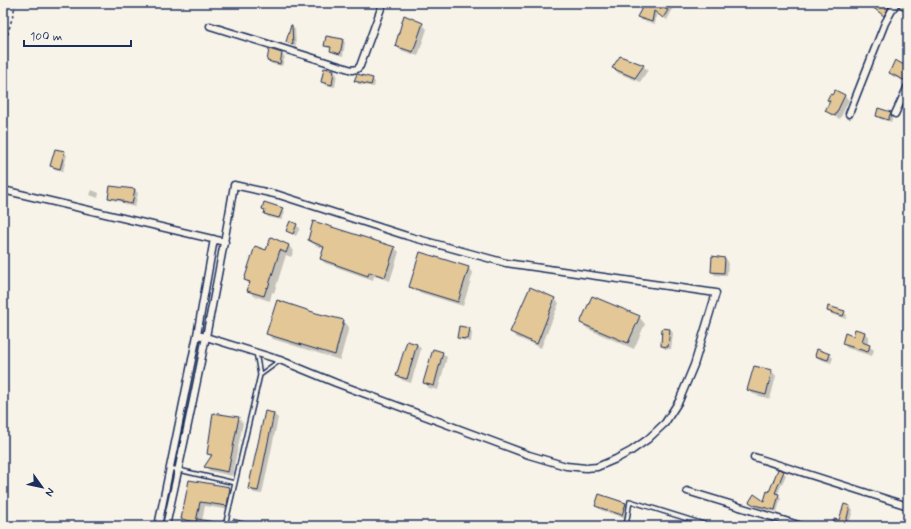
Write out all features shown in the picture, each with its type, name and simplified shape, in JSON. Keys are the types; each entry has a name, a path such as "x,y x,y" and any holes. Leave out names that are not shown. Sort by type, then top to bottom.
{"street":[{"path":"210,26 352,70 357,69 360,66 383,3"},
{"path":"849,114 885,23 896,3"},
{"path":"895,114 908,86"},
{"path":"166,526 206,337 234,185 279,195 407,236 506,263 716,293 694,365 679,401 665,423 648,439 631,451 597,467 586,468 566,466 529,455 336,383 280,360 256,352 206,337 197,335"},
{"path":"3,190 224,242"},
{"path":"158,526 197,335 214,239"},
{"path":"754,457 908,506"},
{"path":"687,490 802,526"}],"lane":[{"path":"226,526 260,376 256,352"},
{"path":"260,376 280,360"},
{"path":"170,468 235,483"},
{"path":"626,526 630,501 710,526"}],"path":[{"path":"3,52 16,3"}],"building":[{"path":"643,3 656,3 655,5 668,10 663,18 654,11 652,22 637,17 644,4"},
{"path":"867,3 891,3 884,16"},
{"path":"900,3 908,4 908,13 899,7"},
{"path":"404,15 423,23 413,52 395,46"},
{"path":"292,25 293,45 286,42"},
{"path":"326,36 343,39 340,54 330,51 331,47 324,46"},
{"path":"269,49 282,53 280,64 267,61"},
{"path":"620,56 644,65 635,78 612,68"},
{"path":"895,60 908,67 908,76 906,81 889,73"},
{"path":"324,68 334,70 332,85 321,82"},
{"path":"357,74 373,78 371,85 354,81"},
{"path":"835,90 845,95 835,116 825,111 830,101 827,100 830,94 832,95"},
{"path":"878,108 891,112 888,120 876,116"},
{"path":"55,149 65,151 60,169 50,166"},
{"path":"110,186 135,189 132,204 122,202 122,200 108,198"},
{"path":"264,202 283,208 279,218 264,214 265,210 262,209"},
{"path":"290,221 297,224 293,234 286,231"},
{"path":"313,221 395,247 385,277 369,272 368,276 320,259 324,247 308,240"},
{"path":"271,237 289,245 286,253 280,250 264,296 247,291 250,282 244,280 255,246 266,250"},
{"path":"420,252 469,267 458,302 409,287"},
{"path":"712,256 725,258 724,273 711,272"},
{"path":"530,287 555,298 537,344 510,332"},
{"path":"592,296 640,316 628,343 580,323"},
{"path":"277,300 316,313 344,320 335,355 266,334"},
{"path":"828,306 845,311 843,316 827,311"},
{"path":"459,326 470,328 468,339 457,338"},
{"path":"662,328 670,329 668,347 661,346"},
{"path":"855,329 865,332 862,342 870,345 868,352 842,344 845,333 853,336"},
{"path":"407,341 417,344 407,379 396,376"},
{"path":"433,349 443,352 434,386 423,383"},
{"path":"817,349 830,354 828,360 815,356"},
{"path":"754,366 772,370 766,395 747,390"},
{"path":"265,411 274,413 258,491 248,489"},
{"path":"213,413 239,417 228,472 204,467 212,455 207,454"},
{"path":"778,469 784,471 775,493 779,494 775,510 754,505 749,502 754,494 764,501 767,491 769,492"},
{"path":"189,480 230,487 227,506 200,502 196,522 181,519"},
{"path":"599,494 626,503 622,515 595,506"},
{"path":"844,504 850,506 845,526 833,526 834,519 839,520"},
{"path":"197,519 220,523 220,526 196,526"},
{"path":"233,519 253,524 253,526 231,526"}]}
